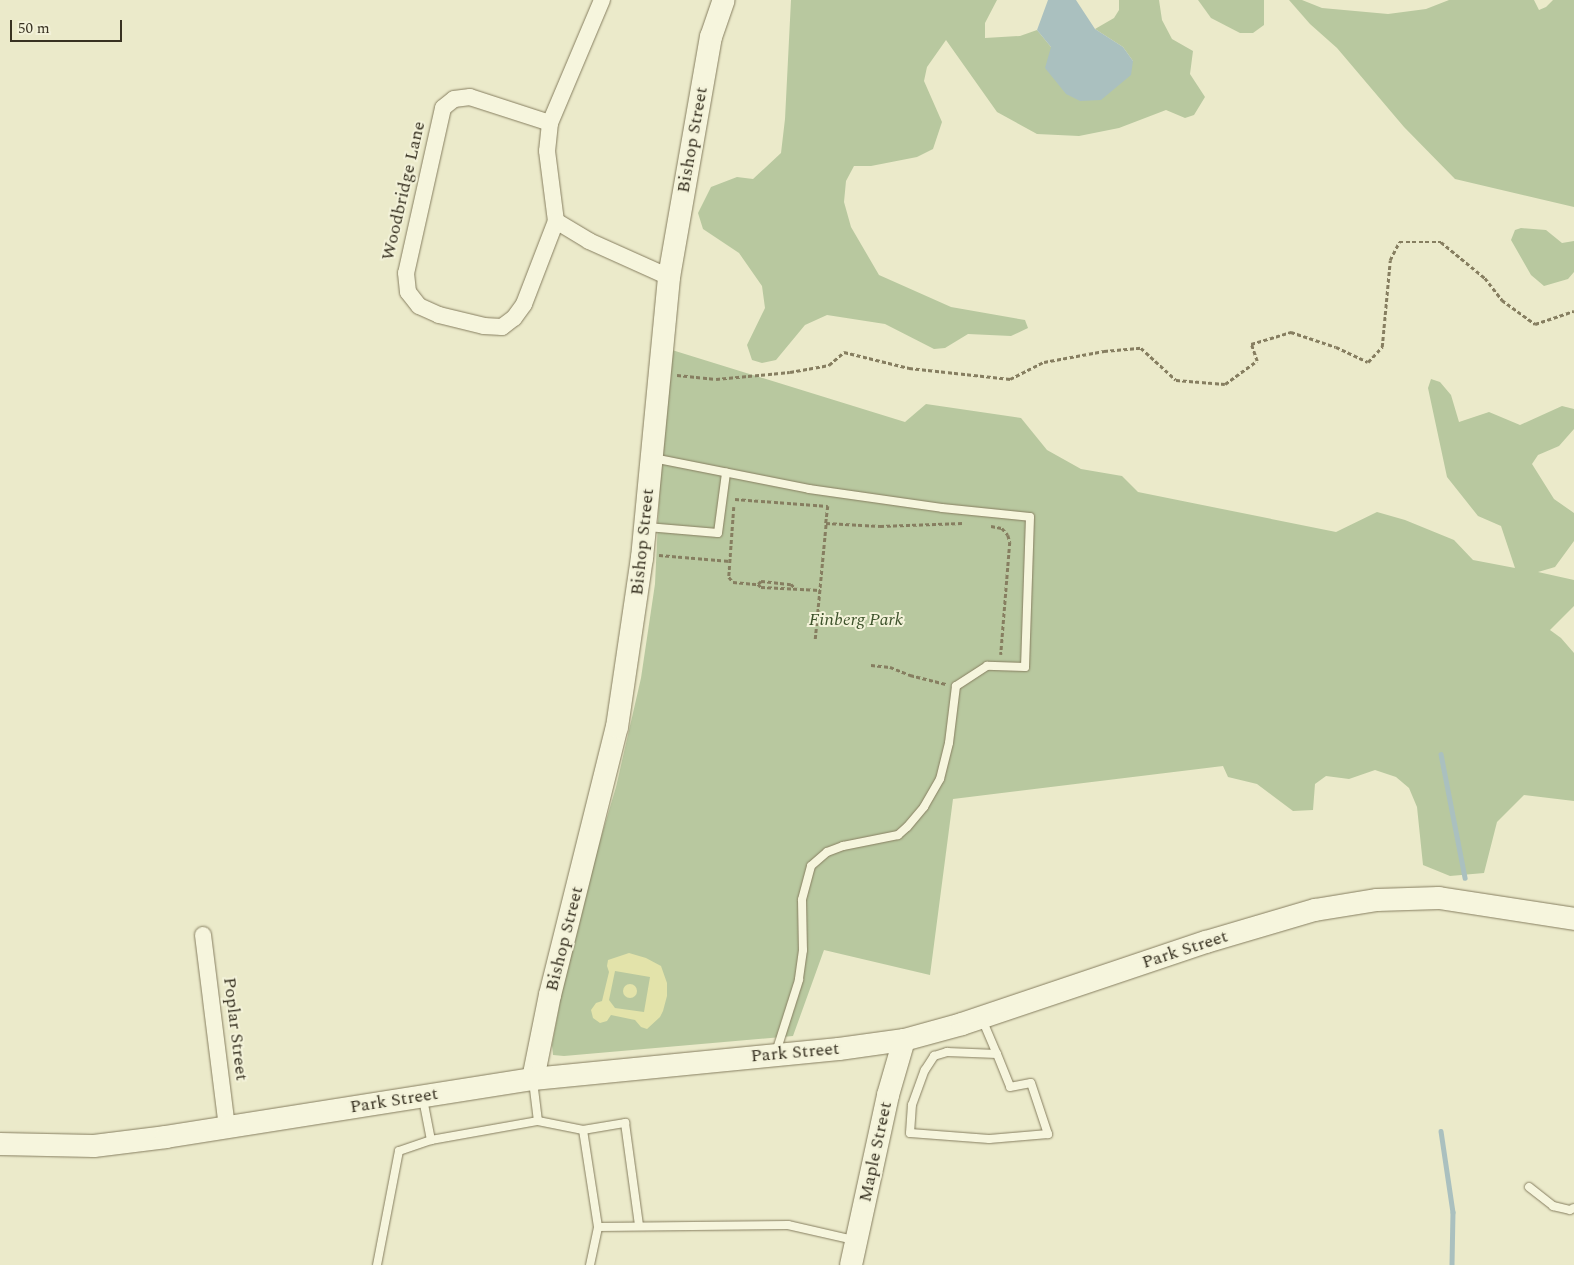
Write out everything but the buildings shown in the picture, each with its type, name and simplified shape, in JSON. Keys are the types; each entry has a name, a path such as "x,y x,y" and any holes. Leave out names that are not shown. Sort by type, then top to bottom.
{"main road":[{"name":"Bishop Street","path":"533,1079 550,995 617,727 636,604 645,527 658,373 669,277 711,37 724,0"},
{"name":"Park Street","path":"0,1144 94,1146 227,1128 533,1079 904,1040 981,1018 1206,942 1315,910 1377,900 1439,898 1574,919"},
{"name":"Maple Street","path":"851,1265 888,1095 904,1040"}],"street":[{"path":"602,0 550,123 547,151 556,221 589,241 669,277"},
{"name":"Woodbridge Lane","path":"550,123 470,97 454,98 443,108 406,273 408,292 419,306 439,314 484,326 502,327 514,318 524,304 556,221"},
{"name":"Poplar Street","path":"203,935 227,1128"}],"lane":[{"path":"651,458 809,489 882,500 1030,517 1026,667 987,666 956,686 945,763 932,795 916,818 898,834 843,846 827,852 811,866 802,900 803,950 799,980 779,1038 776,1054"},
{"path":"645,527 718,533 726,473"},
{"path":"981,1018 997,1054 1010,1086 1031,1083 1048,1134 989,1139 910,1133 912,1105 926,1070 934,1056 947,1052 997,1054"},
{"path":"533,1079 538,1121"},
{"path":"422,1097 431,1140"},
{"path":"377,1265 399,1152 431,1140 538,1121 582,1130 625,1123 639,1224"},
{"path":"582,1130 598,1227 590,1265"},
{"path":"1529,1187 1553,1206 1570,1210 1574,1208"},
{"path":"598,1227 639,1224 788,1225 856,1240"}],"path":[{"path":"658,373 716,379 790,372 829,365 844,352 909,368 1010,379 1044,362 1104,351 1141,348 1176,380 1225,384 1257,361 1251,344 1291,332 1336,347 1368,362 1382,347 1390,260 1399,242 1441,242 1485,278 1502,300 1534,324 1574,311"},
{"path":"794,587 790,590 761,587 758,584 733,582 729,577 735,497 828,506 815,639"},
{"path":"826,523 880,526 965,523"},
{"path":"984,524 1002,528 1008,535 1010,542 1000,667"},
{"path":"656,554 730,561"},
{"path":"758,584 761,581 791,584 794,587 820,590"},
{"path":"871,665 890,667 910,675 956,686"}],"green space":[{"path":"791,0 997,0 985,23 985,38 1020,36 1037,30 1051,47 1133,61 1123,47 1095,29 1114,18 1119,10 1119,0 1159,0 1162,20 1172,39 1193,51 1190,74 1205,97 1194,115 1185,118 1166,110 1119,128 1079,136 1037,134 997,112 946,40 927,67 924,81 942,122 933,149 917,157 871,166 854,166 846,181 844,202 851,227 879,275 951,307 1025,320 1028,328 1011,336 968,334 945,348 934,349 885,324 827,315 805,325 776,360 762,363 752,360 747,345 765,308 762,286 739,253 703,229 698,213 711,187 737,177 753,179 781,153 785,119"},
{"path":"1198,0 1264,0 1264,25 1253,33 1240,33 1211,18"},
{"path":"1289,0 1302,0 1322,8 1388,14 1426,9 1449,0 1534,0 1539,10 1546,7 1553,0 1574,0 1574,207 1455,179 1404,127 1337,48 1310,24"},
{"path":"1521,228 1546,230 1562,243 1574,241 1574,272 1568,279 1544,286 1531,275 1511,240 1515,230"},
{"name":"Finberg Park","path":"672,350 905,422 926,404 1021,418 1047,450 1081,469 1122,476 1138,492 1336,532 1377,512 1405,520 1454,540 1473,560 1515,568 1501,526 1478,516 1447,477 1428,388 1431,379 1440,382 1451,395 1459,422 1489,412 1520,425 1562,406 1574,409 1574,429 1559,446 1538,455 1532,464 1554,499 1574,513 1574,541 1555,567 1538,572 1574,580 1574,606 1550,630 1561,638 1574,653 1574,801 1524,795 1497,822 1484,873 1450,876 1423,865 1417,807 1409,788 1396,777 1375,770 1349,779 1326,776 1315,784 1313,810 1293,811 1257,784 1228,777 1223,766 953,799 930,975 824,950 793,1036 564,1056 553,1055 552,1045 561,996 586,888 616,787 641,678 655,584 661,459"}],"sand":[{"path":"629,953 646,958 661,966 667,983 667,996 660,1017 647,1029 641,1027 635,1020 611,1015 607,1021 600,1023 593,1018 591,1010 596,1003 602,1001 609,972 608,960","holes":["615,971 650,977 644,1012 615,1008 609,1000"]},
{"path":"627,984 633,984 637,991 633,998 627,998 623,994 623,988"}],"shaded area":[{"path":"1048,0 1076,0 1095,29 1123,47 1133,61 1131,75 1101,100 1080,101 1066,94 1045,68 1051,47 1037,30"}],"waterway":[{"path":"1441,754 1465,878"},
{"path":"1441,1131 1453,1212 1452,1265"}]}
